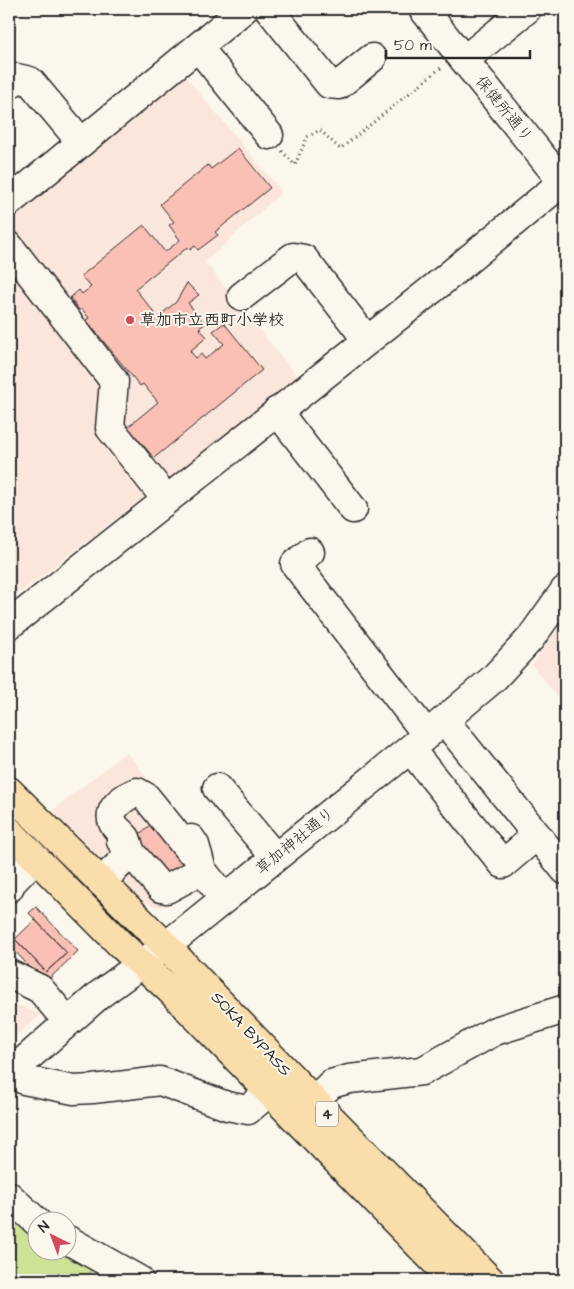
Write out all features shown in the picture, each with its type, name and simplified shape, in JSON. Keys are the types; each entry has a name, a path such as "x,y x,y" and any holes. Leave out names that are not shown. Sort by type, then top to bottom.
{"highway":[{"name":"SOKA BYPASS","path":"9,791 166,946 314,1101 490,1280"},
{"name":"SOKA BYPASS","path":"9,832 141,963 169,988 453,1280"}],"street":[{"path":"9,202 244,9"},
{"path":"269,9 329,84 339,85 372,58"},
{"name":"保健所通り","path":"423,9 564,183"},
{"path":"462,56 527,9"},
{"path":"198,47 269,135"},
{"path":"9,84 17,78 30,81 81,142"},
{"path":"9,625 564,183"},
{"path":"9,246 114,381 110,428 166,499"},
{"path":"242,296 294,257 304,259 368,340"},
{"path":"277,411 353,509"},
{"path":"310,552 295,564 427,735 503,864 537,835"},
{"name":"草加神社通り","path":"11,1072 99,995 166,946 427,735 493,679 530,639 549,631 565,590"},
{"path":"427,735 537,835 565,870"},
{"path":"138,783 150,789 177,822 195,845 200,862"},
{"path":"217,788 275,857"},
{"path":"101,882 126,847 127,839 112,822 112,813 118,803 126,796 137,792 146,797 200,862 224,898"},
{"path":"126,847 161,888 168,889 200,862"},
{"path":"9,888 12,882 35,858"},
{"path":"9,974 40,989 68,1022"},
{"path":"314,1101 331,1084 422,1071 495,1031 565,1009"},
{"path":"11,1072 24,1080 74,1090 109,1088 140,1082 160,1081 248,1110 269,1092"},
{"path":"9,1196 28,1214"},
{"path":"78,1246 139,1280"}],"path":[{"path":"269,135 295,165 307,137 320,130 340,149 462,56"}],"shaded area":[{"name":"草加市立西町小学校","path":"186,77 282,192 205,262 299,379 9,601 9,218"},
{"path":"565,619 565,706 532,665"},
{"path":"126,752 226,873 199,894 195,891 164,907 153,906 138,898 52,811"},
{"path":"14,1004 42,1014 9,1041 9,1014"}],"green space":[{"path":"9,1214 28,1227 28,1262 78,1262 78,1260 92,1269 86,1280 9,1280"}],"building":[{"path":"238,148 270,188 215,232 218,235 198,250 195,246 190,250 188,247 135,289 158,317 176,302 187,283 199,295 188,303 205,324 199,328 207,337 190,351 196,358 201,354 205,359 224,344 213,331 224,323 262,370 154,458 128,427 158,402 143,384 140,386 86,320 89,318 82,309 80,311 70,298 79,290 82,294 91,287 81,276 144,225 165,252 180,240 169,225 174,222 160,204 208,165 211,169"},
{"path":"157,819 189,859 166,877 135,838"},
{"path":"36,907 78,951 45,983 9,945 15,939 46,972 67,953 29,913"},
{"path":"35,920 67,953 46,972 15,939"}],"place":[{"name":"草加市立西町小学校","path":"130,320"}]}
